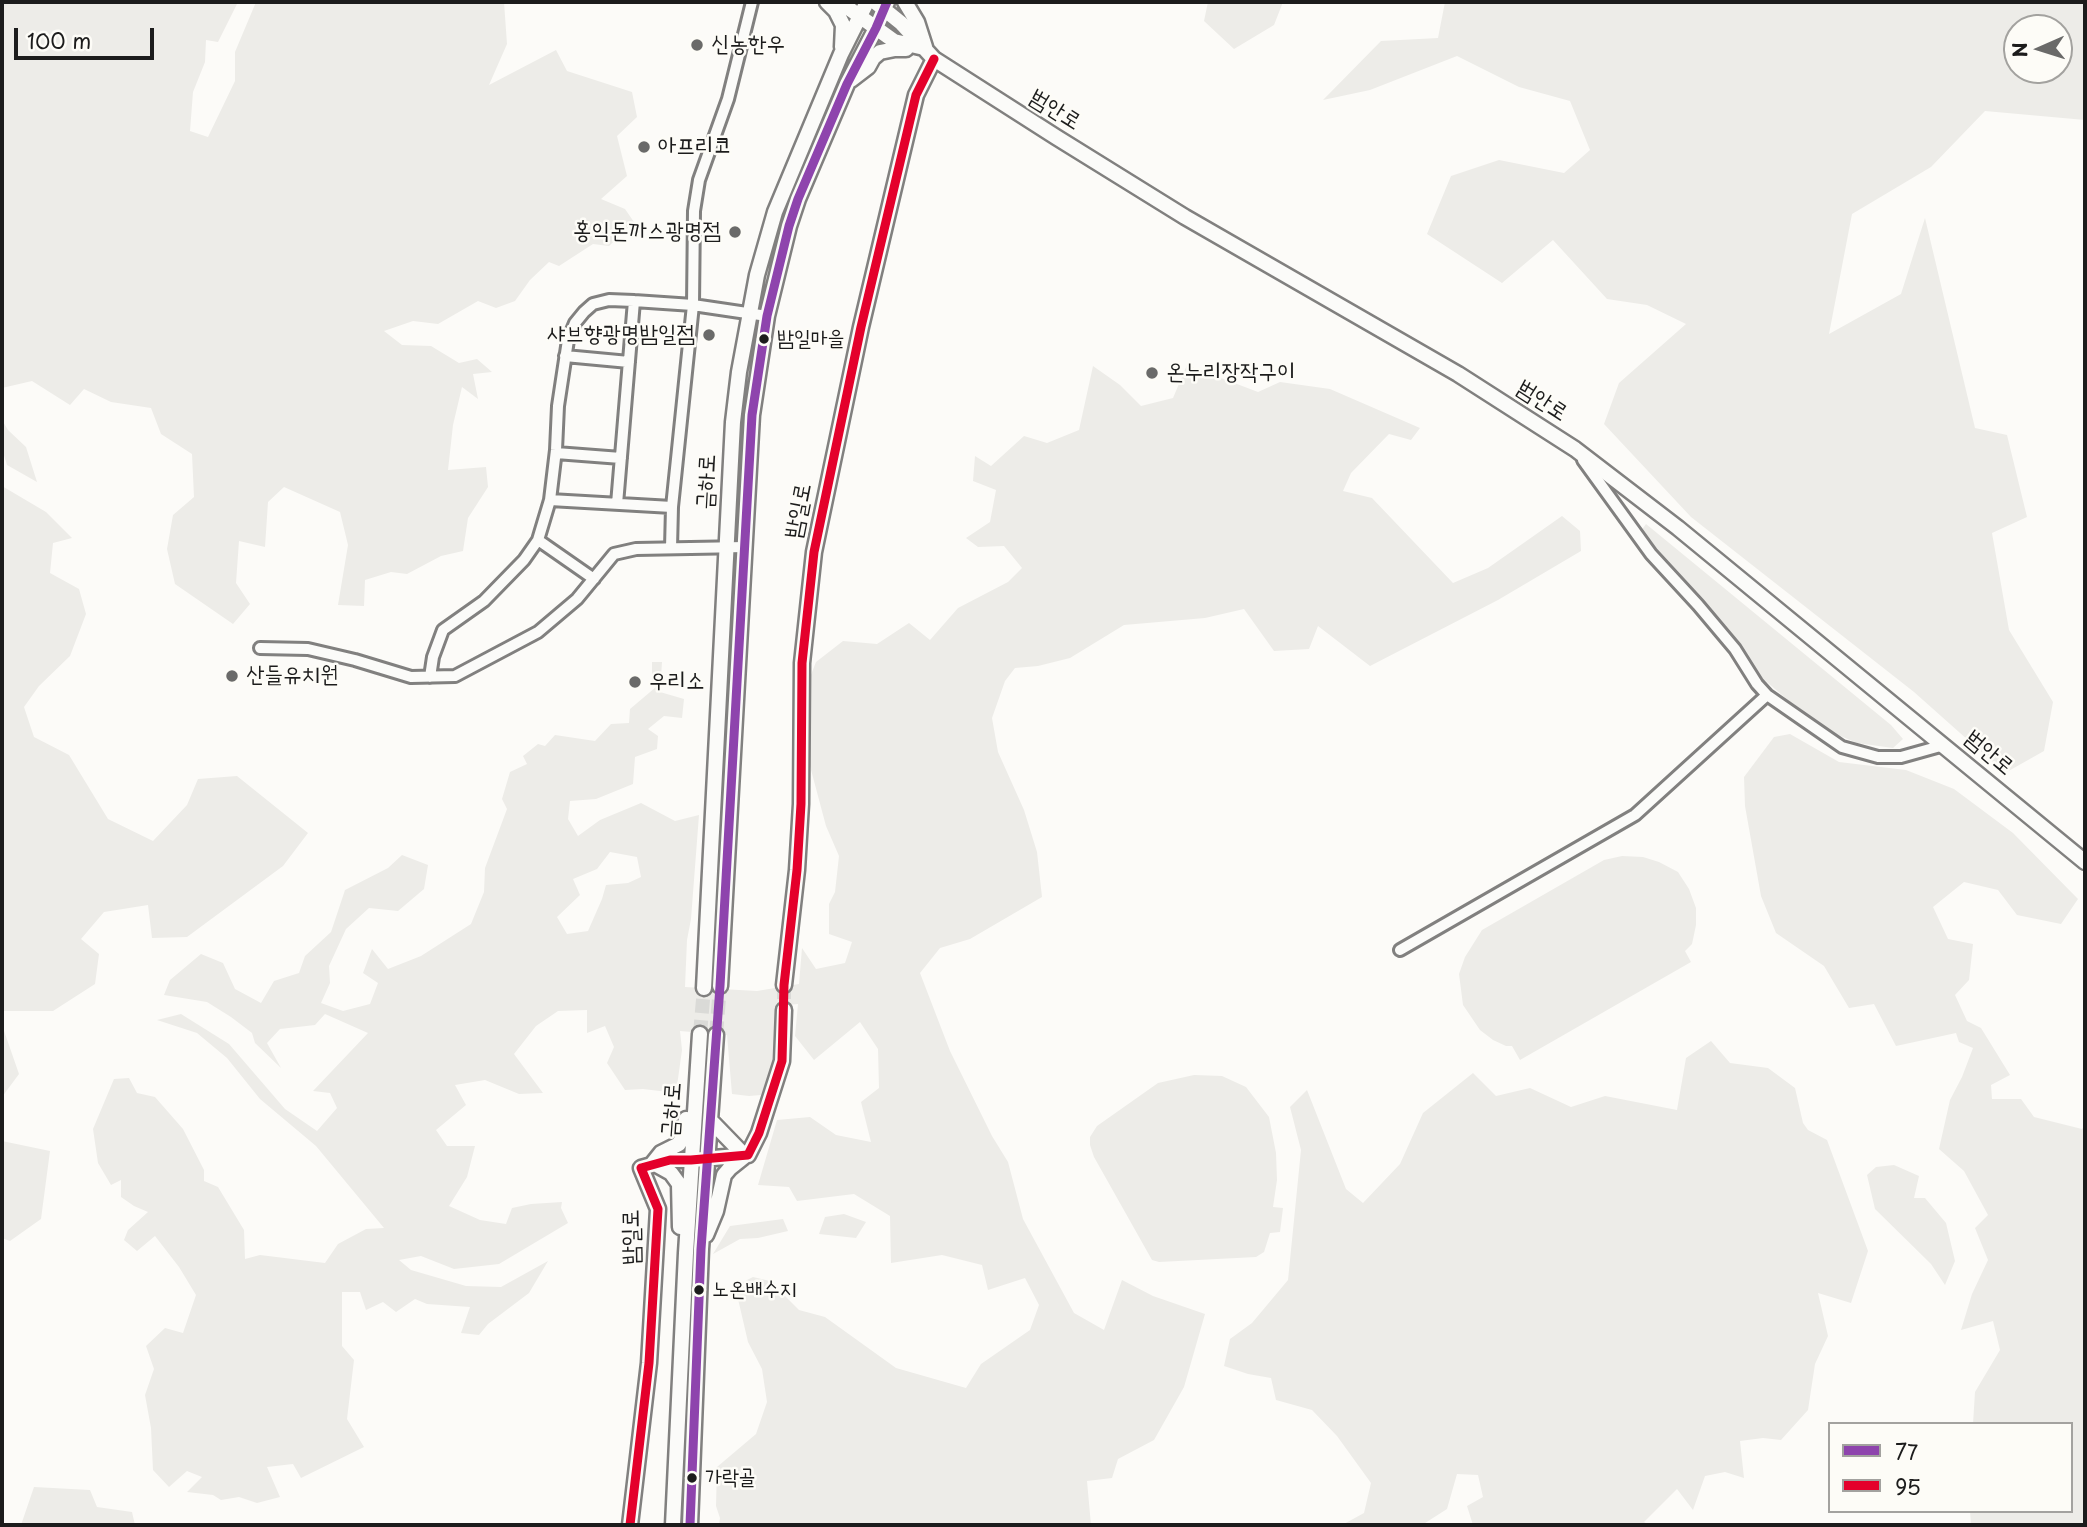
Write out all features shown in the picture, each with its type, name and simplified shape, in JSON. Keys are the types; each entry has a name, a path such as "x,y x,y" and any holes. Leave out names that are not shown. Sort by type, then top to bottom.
{"main road":[{"path":"827,2 844,25 841,54"},
{"name":"범안로","path":"840,2 864,8 876,28 894,41 930,54 1185,217 1458,374 1575,449 1678,528 2085,863"},
{"path":"905,2 917,22 930,54"},
{"name":"금하로","path":"720,986 752,415 766,316 798,199 847,84 876,28 882,5"},
{"name":"범안로","path":"882,5 930,54"},
{"name":"금하로","path":"704,988 733,422 739,372 757,275 775,212 841,54 864,8"},
{"path":"847,84 868,67 880,52 895,48 930,54"},
{"name":"밤일로","path":"784,985 802,804 802,663 814,552 861,327 916,95 930,54"},
{"path":"693,1251 716,1211 724,1175 750,1152 759,1133 782,1061 785,1010"},
{"name":"금하로","path":"691,1525 691,1160 699,1034"},
{"name":"금하로","path":"673,1525 693,1251 707,1159 716,1035"},
{"path":"653,1163 661,1153 674,1147 682,1139 697,1079"},
{"path":"711,1121 745,1156"},
{"path":"653,1163 745,1156"},
{"path":"653,1163 671,1173 679,1184 679,1222 693,1251"},
{"name":"밤일로","path":"630,1525 649,1363 658,1209 641,1168 653,1163"}],"street":[{"path":"671,548 672,507 694,305 694,211 699,180 728,99 751,2"},
{"path":"430,677 433,657 443,630 484,601 524,560 538,540 550,500 565,356 571,331 584,312 593,304 609,300 694,305 766,316"},
{"path":"617,504 634,301"},
{"path":"565,356 629,362"},
{"path":"1575,449 1651,554 1698,604 1735,649 1767,695 1842,747 1878,757 1901,757 1944,746"},
{"path":"556,453 621,458"},
{"path":"550,500 672,507"},
{"path":"538,540 594,579"},
{"path":"260,648 308,649 411,677 455,676 538,632 577,599 614,554 636,549 745,547"},
{"path":"1400,950 1635,815 1767,695"}],"shaded area":[{"path":"2,2 238,2 218,42 206,40 205,62 193,92 190,131 208,137 235,81 235,52 256,2 504,2 507,44 489,85 556,50 567,71 632,92 637,117 617,136 627,176 601,199 625,209 634,222 609,246 593,244 559,266 549,262 530,280 515,301 496,308 478,301 438,324 413,321 384,331 402,345 431,346 459,363 477,359 492,372 473,374 478,399 462,387 453,425 448,470 486,467 488,487 468,518 463,551 441,556 407,574 391,572 365,580 364,606 338,605 348,545 340,512 284,487 268,502 265,547 239,541 236,583 250,604 233,624 175,584 167,549 173,515 194,497 192,454 161,434 151,408 111,402 84,389 70,405 32,381 2,388"},
{"path":"1208,2 1283,2 1274,25 1234,49 1204,21"},
{"path":"1445,2 2085,2 2085,120 1985,111 1931,167 1852,214 1829,334 1901,294 1925,218 1975,428 2007,435 2027,517 1992,533 2009,630 2053,702 2044,751 2005,773 1914,692 1691,517 1604,424 1619,383 1686,324 1647,305 1607,299 1553,240 1502,283 1427,234 1451,176 1499,160 1564,173 1590,150 1570,101 1519,87 1457,56 1370,90 1323,100 1381,41 1438,38"},
{"path":"1187,365 1258,392 1280,382 1330,389 1420,428 1411,440 1389,434 1351,473 1343,491 1372,498 1453,583 1488,568 1562,516 1580,531 1581,551 1498,600 1370,666 1318,626 1309,649 1274,651 1244,609 1205,618 1124,625 1070,658 1038,666 1015,668 1005,681 992,718 998,752 1024,810 1037,852 1042,897 970,939 940,948 920,973 950,1051 992,1136 1008,1162 1023,1219 1074,1313 1104,1330 1122,1280 1153,1296 1205,1314 1184,1387 1154,1440 1118,1459 1112,1478 1087,1481 1091,1525 719,1525 716,1506 717,1467 756,1434 767,1402 762,1369 748,1342 735,1286 753,1277 770,1281 799,1310 825,1317 896,1368 966,1388 981,1364 1030,1330 1039,1305 1025,1278 988,1290 982,1265 942,1255 891,1263 890,1216 854,1194 797,1201 789,1187 758,1185 777,1120 810,1117 836,1135 871,1142 861,1102 879,1088 878,1049 860,1022 814,1060 795,1036 798,1004 778,1006 773,1062 761,1095 732,1094 727,1035 680,1031 682,1050 676,1093 625,1090 607,1063 614,1047 605,1026 587,1033 587,1010 558,1011 536,1026 514,1054 543,1093 519,1094 485,1080 455,1085 466,1105 436,1130 447,1146 475,1146 467,1177 449,1206 480,1220 506,1224 512,1208 562,1202 561,1208 568,1223 499,1264 454,1269 421,1256 399,1260 411,1270 466,1286 501,1287 548,1261 529,1293 488,1324 479,1335 461,1333 470,1307 427,1304 415,1299 396,1312 383,1302 366,1310 360,1292 342,1292 342,1346 354,1360 347,1419 364,1447 301,1478 293,1464 267,1467 280,1497 257,1503 239,1497 221,1500 213,1495 187,1492 202,1477 187,1471 169,1487 153,1470 151,1428 145,1395 154,1369 146,1346 165,1328 183,1333 196,1295 155,1236 137,1251 124,1240 128,1230 148,1212 121,1197 121,1180 111,1185 98,1163 93,1129 114,1079 129,1078 137,1093 155,1097 183,1129 204,1170 204,1181 218,1187 244,1230 245,1259 260,1255 325,1263 338,1244 366,1229 384,1228 316,1146 260,1099 227,1058 197,1033 157,1020 181,1014 229,1044 285,1109 317,1131 337,1108 330,1093 313,1091 368,1033 325,1014 315,1025 280,1029 267,1043 281,1068 255,1043 252,1033 207,1002 164,995 170,980 201,954 223,963 235,989 261,1003 274,981 299,973 305,956 331,932 345,890 388,868 402,855 428,865 424,889 398,911 369,908 346,929 329,966 330,983 321,1003 343,1011 370,1004 378,983 363,973 372,949 388,969 421,956 471,924 484,892 485,868 507,809 502,799 510,772 527,764 523,756 538,744 545,746 555,735 595,741 611,724 629,723 630,709 656,687 652,662 662,662 660,692 684,699 682,718 664,716 648,729 658,736 657,749 635,757 633,784 596,799 570,801 568,819 578,836 600,820 641,803 675,821 699,815 685,987 757,991 799,984 802,948 816,969 845,963 852,942 829,934 829,904 835,892 839,856 826,826 806,751 807,685 816,662 843,641 877,644 909,623 930,640 958,608 1008,582 1022,568 1004,546 978,547 966,538 990,522 996,490 973,481 975,456 991,466 1024,436 1047,443 1079,430 1093,366 1120,385 1141,406 1173,398","holes":["610,852 637,857 641,877 628,883 606,885 588,931 567,934 557,917 580,895 573,879 597,869"]},
{"path":"2,420 8,430 26,447 37,482 7,465 2,449"},
{"path":"2,486 46,512 72,538 53,543 50,573 79,589 86,614 70,656 39,686 24,707 34,737 69,755 108,819 153,841 187,805 198,779 237,776 308,833 283,866 187,937 152,938 148,905 104,912 81,939 99,954 95,984 53,1011 2,1011"},
{"path":"1646,524 1891,725 1903,739 1893,748 1857,743 1836,734 1789,701 1761,677 1641,531"},
{"path":"1790,734 1839,762 1906,770 1954,789 2013,833 2078,899 2061,924 2017,915 1998,890 1964,882 1933,907 1948,939 1973,944 1969,980 1955,995 1967,1021 1981,1028 2010,1075 1991,1085 1992,1099 2021,1099 2034,1117 2082,1129 2085,1125 2085,1525 1971,1525 1970,1513 2073,1513 2073,1422 1973,1422 1975,1392 2000,1350 1993,1321 1961,1330 1972,1294 1988,1260 1975,1228 1988,1215 1964,1171 1939,1149 1950,1100 1973,1048 1959,1042 1956,1033 1896,1046 1874,1004 1849,1008 1824,966 1776,933 1761,896 1745,806 1744,777 1774,737"},
{"path":"1622,856 1643,857 1678,872 1689,889 1696,908 1692,944 1685,951 1691,962 1520,1060 1512,1046 1493,1040 1480,1030 1463,1005 1459,974 1465,957 1482,930 1604,860"},
{"path":"2,1025 19,1074 2,1097"},
{"path":"1711,1041 1730,1063 1768,1068 1795,1088 1803,1123 1808,1130 1827,1140 1868,1251 1851,1303 1818,1293 1828,1336 1815,1364 1808,1410 1781,1440 1763,1438 1740,1441 1744,1478 1725,1472 1705,1476 1693,1510 1677,1489 1644,1522 1649,1525 1473,1525 1467,1506 1483,1497 1478,1475 1457,1474 1447,1509 1422,1525 1342,1525 1364,1513 1371,1483 1337,1436 1312,1410 1276,1400 1271,1378 1224,1366 1230,1339 1252,1323 1288,1280 1301,1150 1290,1107 1307,1090 1346,1189 1363,1203 1400,1164 1423,1113 1473,1073 1496,1096 1530,1088 1571,1107 1605,1096 1677,1110 1686,1058"},
{"path":"1194,1075 1222,1076 1246,1087 1269,1117 1276,1153 1277,1180 1273,1207 1283,1208 1280,1232 1270,1233 1264,1252 1256,1257 1159,1262 1152,1260 1094,1157 1090,1137 1097,1126 1158,1083"},
{"path":"2,1141 50,1151 41,1219 10,1241 2,1238"},
{"path":"1894,1165 1919,1176 1914,1198 1925,1198 1946,1223 1955,1261 1945,1285 1931,1264 1875,1209 1867,1175 1876,1167"},
{"path":"844,1214 866,1222 856,1238 819,1234 825,1217"},
{"path":"783,1219 788,1231 740,1239 713,1254 730,1226"},
{"path":"34,1487 90,1490 97,1507 132,1512 135,1525 21,1525"}],"tunnel":[{"path":"784,985 784,1010"},
{"path":"716,1035 720,986"},
{"path":"700,1034 704,988"}],"transit line":[{"name":"77","path":"690,1525 701,1249 720,986 752,415 767,316 789,226 847,84 887,2"},
{"name":"95","path":"630,1525 649,1363 658,1209 641,1168 670,1160 748,1155 759,1133 782,1061 784,985 797,870 801,804 802,663 814,552 861,327 916,95 934,59"}],"place":[{"name":"신농한우","path":"697,45"},
{"name":"아프리코","path":"644,147"},
{"name":"홍익돈까스광명점","path":"735,232"},
{"name":"샤브향광명밤일점","path":"709,335"},
{"name":"밤일마을","path":"764,339"},
{"name":"온누리장작구이","path":"1152,373"},
{"name":"산들유치원","path":"232,676"},
{"name":"우리소","path":"635,682"},
{"name":"노온배수지","path":"699,1290"},
{"name":"가락골","path":"692,1478"}]}
